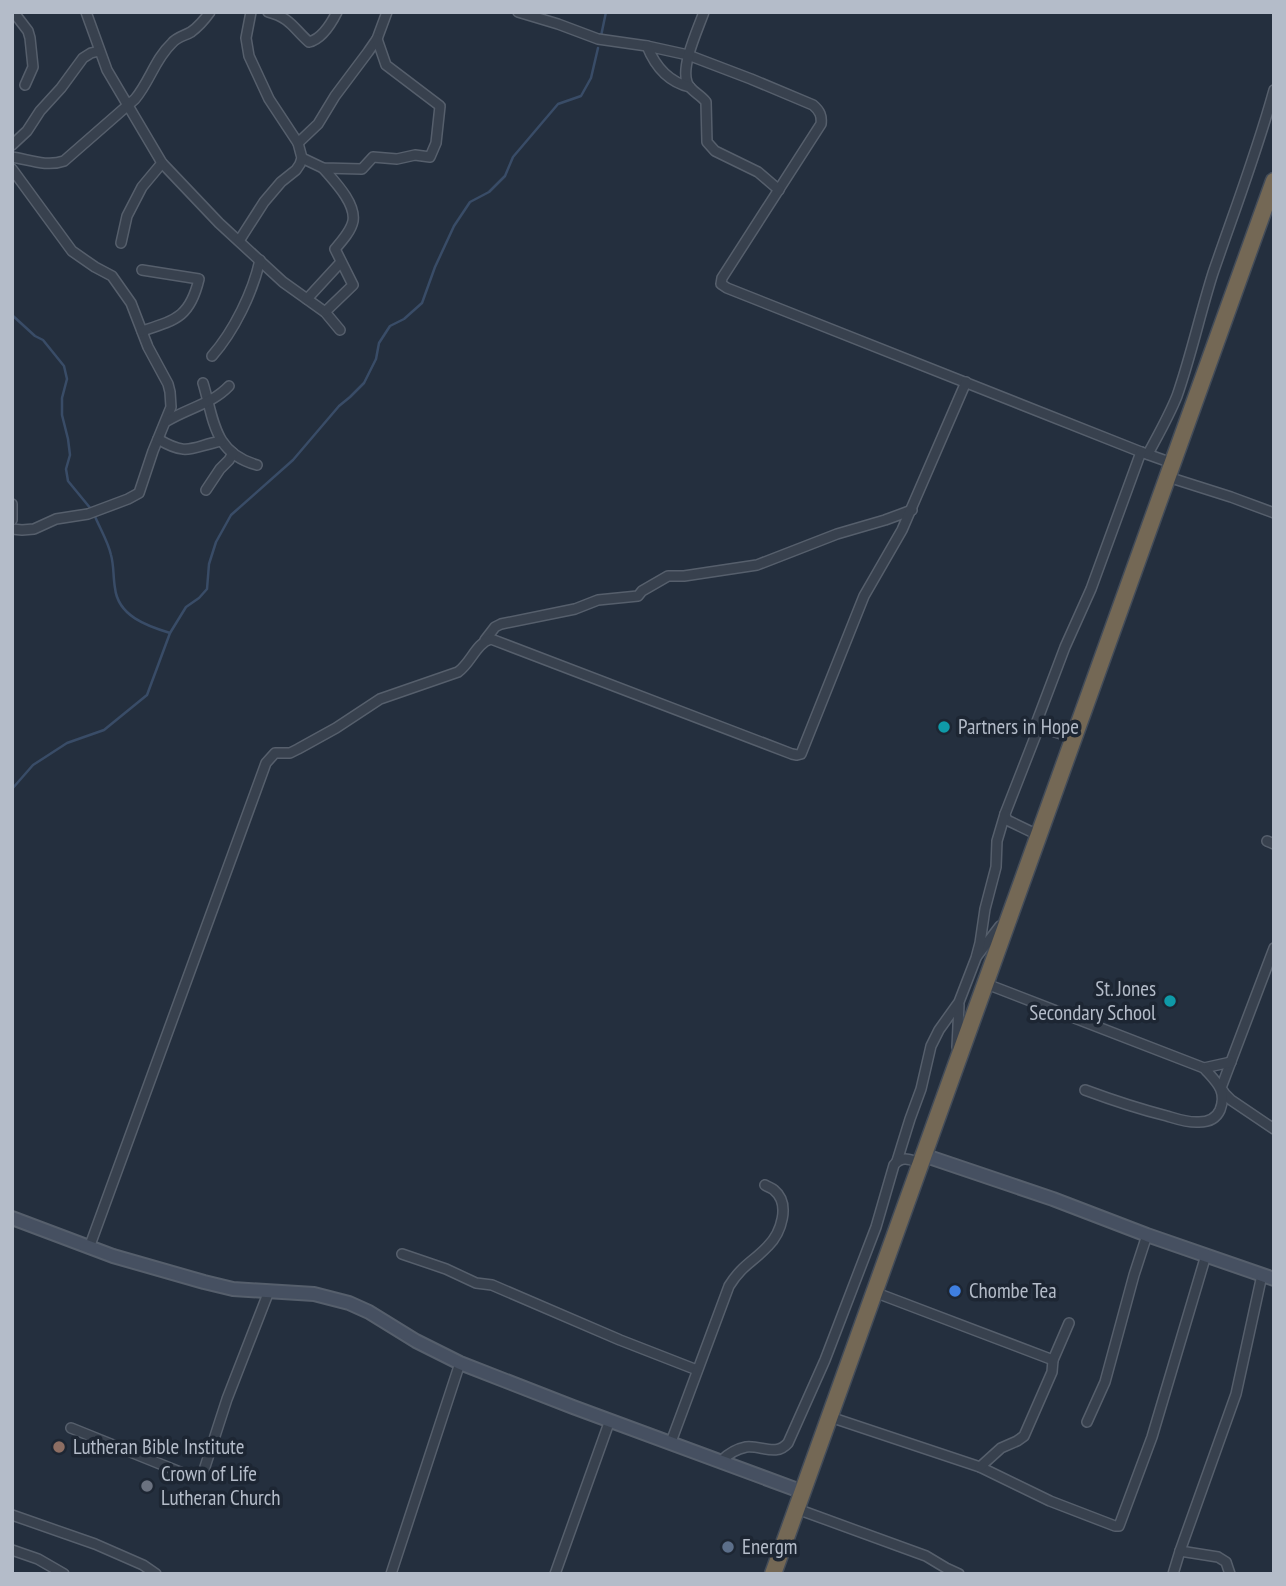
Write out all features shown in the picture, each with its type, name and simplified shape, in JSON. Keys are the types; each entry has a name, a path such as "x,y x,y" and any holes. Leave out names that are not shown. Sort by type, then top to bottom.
{"highway":[{"path":"773,1574 1274,181"}],"street":[{"path":"86,12 107,71 162,163 197,201 283,282 325,312 340,330"},
{"path":"12,157 47,164 64,161 142,91 155,64 171,43 190,32 211,12"},
{"path":"240,241 264,202 281,182 296,170 302,158 298,143 269,99 249,56 246,38 251,12"},
{"path":"268,12 288,20 306,40 312,42 324,32 337,12"},
{"path":"298,143 318,124 377,39 387,12"},
{"path":"518,12 598,39 688,55 813,105 819,110 821,124 722,278 721,284 727,288 1145,453 1170,470 1274,513"},
{"path":"704,12 688,55 686,80 706,102 707,142 711,148 758,172 779,190"},
{"path":"15,13 30,38 33,67 25,85"},
{"path":"323,168 362,169 373,157 430,157 436,142 440,106 386,65 377,39"},
{"path":"647,46 665,75 690,87"},
{"path":"12,145 27,131 83,58 99,51"},
{"path":"721,1461 745,1447 779,1450 784,1448 825,1360 876,1227 892,1170 921,1089 931,1046 959,1002 976,958 996,867 997,841 1038,726 1037,721 1145,453 1175,400 1193,347 1207,292 1260,140 1274,90"},
{"path":"302,158 323,168 341,189 352,210 353,221 346,236 335,249 353,285 325,312"},
{"path":"121,243 127,216 142,187 162,163"},
{"path":"12,169 72,251 112,276 131,303 170,392 171,407 142,489 135,496 88,514 48,521 34,529 12,529"},
{"path":"212,356 230,334 258,271 260,260"},
{"path":"307,299 341,262"},
{"path":"142,270 199,279 189,307 180,316 142,331"},
{"path":"484,641 491,639 792,754 801,754 864,596 912,510 938,444 967,382"},
{"path":"203,383 216,432 221,441 246,462 257,465"},
{"path":"166,421 209,402 229,386"},
{"path":"158,439 178,450 187,451 221,441"},
{"path":"206,490 233,453"},
{"path":"12,504 12,520"},
{"path":"89,1248 270,757 275,753 298,749 380,699 458,672 467,665 495,627 501,624 575,609 598,600 638,596 668,576 757,565 837,534 912,510"},
{"path":"1038,726 1073,737"},
{"path":"1005,814 1009,821 1038,835"},
{"path":"976,958 1013,905"},
{"path":"1085,1090 1139,1109 1188,1122 1208,1121 1216,1117 1222,1103 1221,1088 1274,948"},
{"path":"985,983 1204,1068 1231,1100 1274,1129"},
{"path":"953,1073 959,1002"},
{"path":"1204,1068 1231,1062"},
{"path":"897,1161 905,1158 922,1159 1053,1199 1268,1277 1236,1394 1173,1574"},
{"path":"671,1442 723,1298 734,1277 769,1245 782,1222 783,1207 776,1192 765,1185"},
{"path":"12,1218 89,1248 204,1282 233,1289 332,1297 369,1312 416,1341 460,1363 803,1492"},
{"path":"1087,1422 1105,1382 1147,1235"},
{"path":"402,1254 477,1283 492,1284 620,1340 697,1370"},
{"path":"830,1417 980,1467 1050,1501 1119,1526 1152,1437 1206,1255"},
{"path":"71,1428 190,1476 200,1475 269,1291"},
{"path":"874,1292 1053,1360"},
{"path":"980,1467 1001,1448 1024,1436 1052,1372 1053,1360 1069,1323"},
{"path":"391,1574 460,1363"},
{"path":"555,1574 610,1420"},
{"path":"797,1508 926,1556 959,1574"},
{"path":"12,1515 95,1544 143,1565 156,1574"},
{"path":"12,1550 38,1559 64,1574"},
{"path":"1180,1551 1218,1557 1226,1562 1230,1574"}],"waterway":[{"path":"601,36 606,12"},
{"path":"12,789 33,765 67,743 104,730 147,695 170,633 186,607 207,589 209,564 216,542 231,515 293,460 339,406 364,383 376,359 379,343 390,326 404,319 422,303 454,226 470,202 489,192 505,176 513,157 558,104 581,96 591,78 598,48"},
{"path":"12,315 43,340 64,366 67,379 62,398 62,415 70,455 66,469 68,481 91,509"},
{"path":"94,514 110,550 117,598 122,606 143,623 170,633"}],"place":[{"name":"Partners in Hope","path":"944,727"},
{"name":"St. Jones Secondary School","path":"1170,1001"},
{"name":"Chombe Tea","path":"955,1291"},
{"name":"Lutheran Bible Institute","path":"59,1447"},
{"name":"Crown of Life Lutheran Church","path":"147,1486"},
{"name":"Energm","path":"728,1547"}]}
